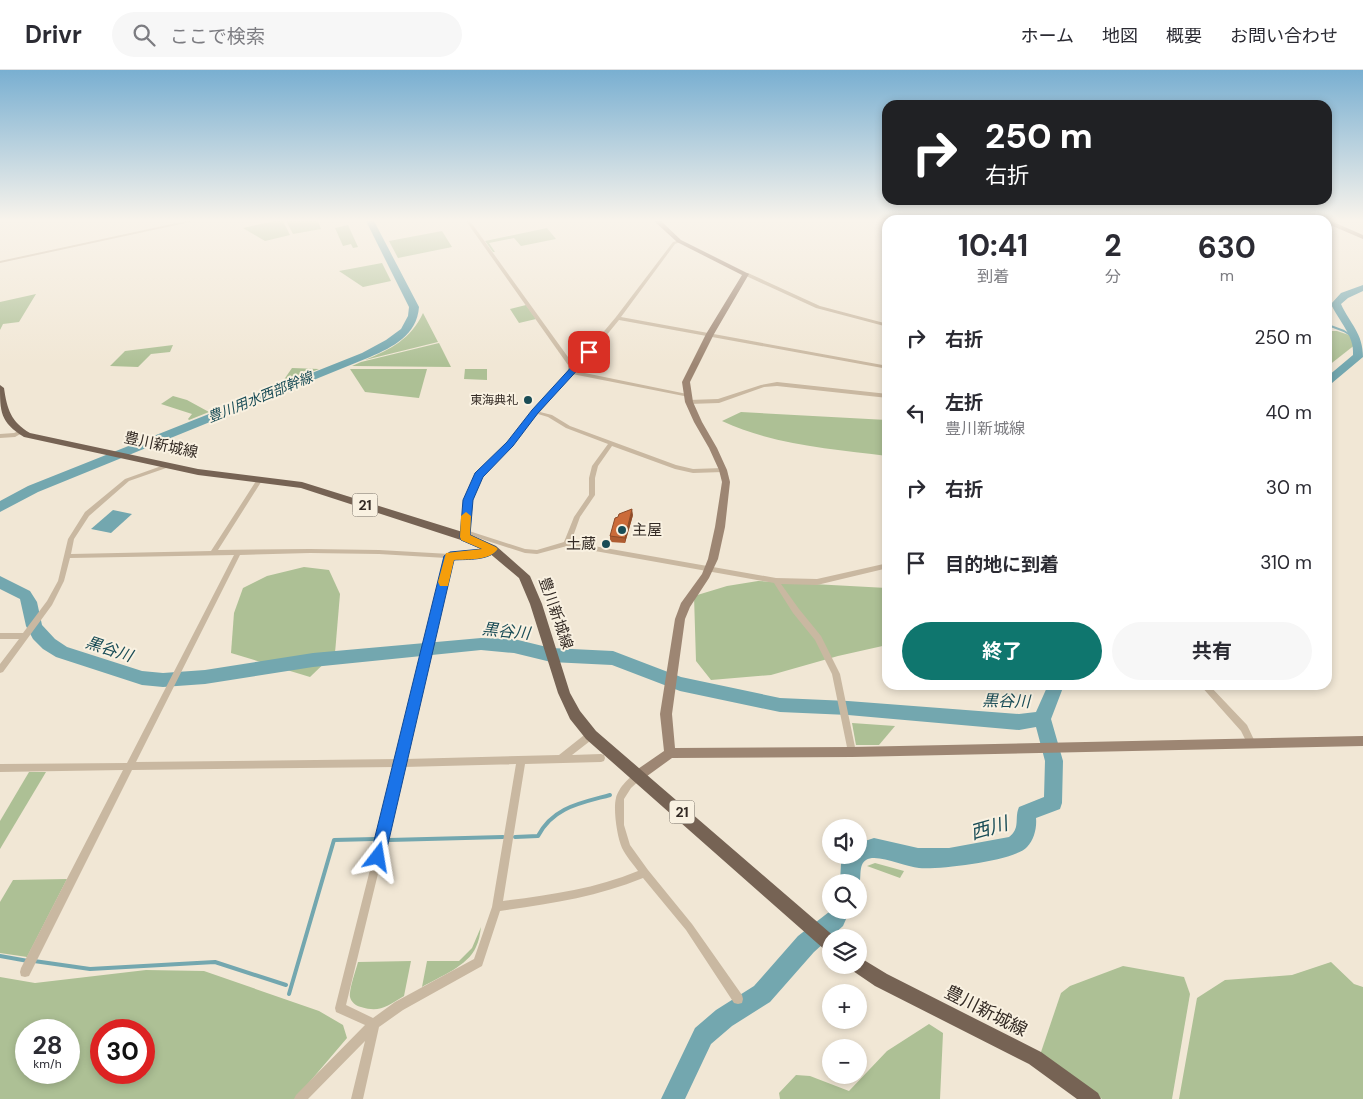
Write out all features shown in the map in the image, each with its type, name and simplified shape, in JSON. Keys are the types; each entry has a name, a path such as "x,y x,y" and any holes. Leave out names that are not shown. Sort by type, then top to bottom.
{"main road":[{"path":"0,388 5,415 18,433"},
{"name":"豊川新城線","path":"18,433 198,472 302,485 466,535 492,549 524,576 536,604 564,693 575,715 591,735 640,775 822,936"},
{"name":"豊川新城線","path":"867,970 881,980 1035,1058 1092,1099"}],"street":[{"path":"502,269 571,365 571,372"},
{"path":"655,269 580,364 535,412 510,444 479,476 468,500 466,535 525,551 537,552 567,544 776,582 817,582 882,566"},
{"path":"736,269 818,308 882,324"},
{"path":"670,753 666,714 680,619 685,604 709,570 716,549 726,482 723,470 688,399 686,382 710,334 746,274"},
{"path":"618,318 882,367"},
{"path":"571,372 688,399 719,401 762,386 777,384 882,395"},
{"path":"535,412 550,416 568,427 675,468 693,471 723,470"},
{"path":"0,436 18,433"},
{"path":"0,440 18,433"},
{"path":"567,544 577,517 592,495 592,478 595,466 611,443"},
{"path":"0,670 50,603 61,581 71,539 87,514 127,480 166,466"},
{"path":"213,553 260,479"},
{"path":"68,556 379,552 450,556 479,555 492,549"},
{"path":"25,972 238,553"},
{"path":"374,1024 340,1008 450,556"},
{"path":"776,582 818,638 836,674 852,752"},
{"path":"0,636 24,636"},
{"path":"1209,690 1244,728 1252,744"},
{"path":"562,759 591,735"},
{"path":"738,999 689,927 626,847 620,825 620,798 628,786 640,775 670,753 852,752 1363,741"},
{"path":"0,768 401,763 601,758"},
{"path":"300,1099 374,1024 399,1006 478,962 497,907 521,760"},
{"path":"497,907 584,894 645,873"},
{"path":"357,1099 374,1024"}],"green space":[{"path":"350,269 385,269 391,281 363,287 339,271"},
{"path":"36,294 19,322 3,324 0,330 0,302"},
{"path":"526,305 536,319 519,323 510,309"},
{"path":"423,313 438,342 365,360 399,342 413,330"},
{"path":"1332,331 1352,336 1356,344 1332,363"},
{"path":"439,343 451,367 352,366 361,362"},
{"path":"173,345 170,352 151,354 138,367 110,366 125,351"},
{"path":"292,368 319,369 281,384"},
{"path":"350,369 427,369 419,398 365,392"},
{"path":"465,369 487,369 487,380 464,379"},
{"path":"173,396 187,400 209,412 189,420 192,414 161,404"},
{"path":"741,412 882,420 882,455 782,441 741,429 722,421"},
{"path":"304,567 329,570 340,594 335,653 310,677 231,653 234,613 243,588 267,576"},
{"path":"758,581 882,588 882,646 838,656 771,675 711,680 696,661 694,596 727,586"},
{"path":"852,723 895,726 879,745 856,745"},
{"path":"29,772 46,772 0,849 0,821"},
{"path":"875,863 904,871 900,878 867,866"},
{"path":"67,879 27,957 0,953 0,902 13,880"},
{"path":"481,927 477,945 467,960 422,987 427,961 459,961 472,948"},
{"path":"411,961 404,996 378,1009 368,1009 351,1001 351,989 358,962"},
{"path":"1331,962 1354,984 1363,987 1363,1099 1179,1099 1197,998 1225,980 1292,975"},
{"path":"1123,966 1184,977 1190,994 1172,1099 1102,1099 1040,1055 1061,993 1070,986"},
{"path":"146,970 204,971 319,1011 343,1025 347,1038 295,1099 0,1099 0,977 35,983"},
{"path":"929,1024 943,1033 940,1099 780,1099 779,1093 796,1075 810,1076 822,1081 822,1084 831,1084 849,1091 856,1084 867,1084 867,1072 887,1051"}],"water":[{"path":"113,510 132,514 111,533 91,529"}],"building":[{"path":"632,509 625,538 610,536 615,518 619,514"}],"waterway":[{"name":"豊川用水西部幹線","path":"0,507 33,489 366,355 390,343 405,331 410,324 414,307 395,269"},
{"path":"1332,378 1358,356 1359,350 1355,336 1336,304 1344,296 1363,288"},
{"path":"1332,326 1344,331 1358,340"},
{"name":"黒谷川","path":"0,582 25,595 29,602 34,626 39,635 49,644 62,652 142,678 163,680 205,677 313,660 481,644 514,646 551,655 613,658 680,684 780,705 848,708 1019,722 1042,719"},
{"path":"1042,719 1054,690"},
{"name":"西川","path":"867,850 874,848 918,858 949,858 1013,846 1021,840 1027,828 1026,813 1053,803 1054,761 1042,719"},
{"path":"515,837 538,836 544,826 560,812 578,804 610,795"},
{"path":"389,840 503,837"},
{"path":"289,994 334,840 375,839"},
{"name":"西川","path":"850,874 851,864"},
{"name":"西川","path":"673,1099 703,1036 724,1018 762,994 806,944 836,919"},
{"path":"0,956 28,961"},
{"path":"34,961 90,969 215,962 286,985"}],"slow traffic":[{"path":"444,582 450,556 479,555 492,549 465,537 466,516"}],"place":[{"name":"東海典礼","path":"528,400"},
{"name":"主屋","path":"622,530"},
{"name":"土蔵","path":"606,544"}],"route":[{"path":"378,857 450,556 479,555 492,549 465,537 468,500 472,488 479,476 510,444 535,412 589,352"}]}
